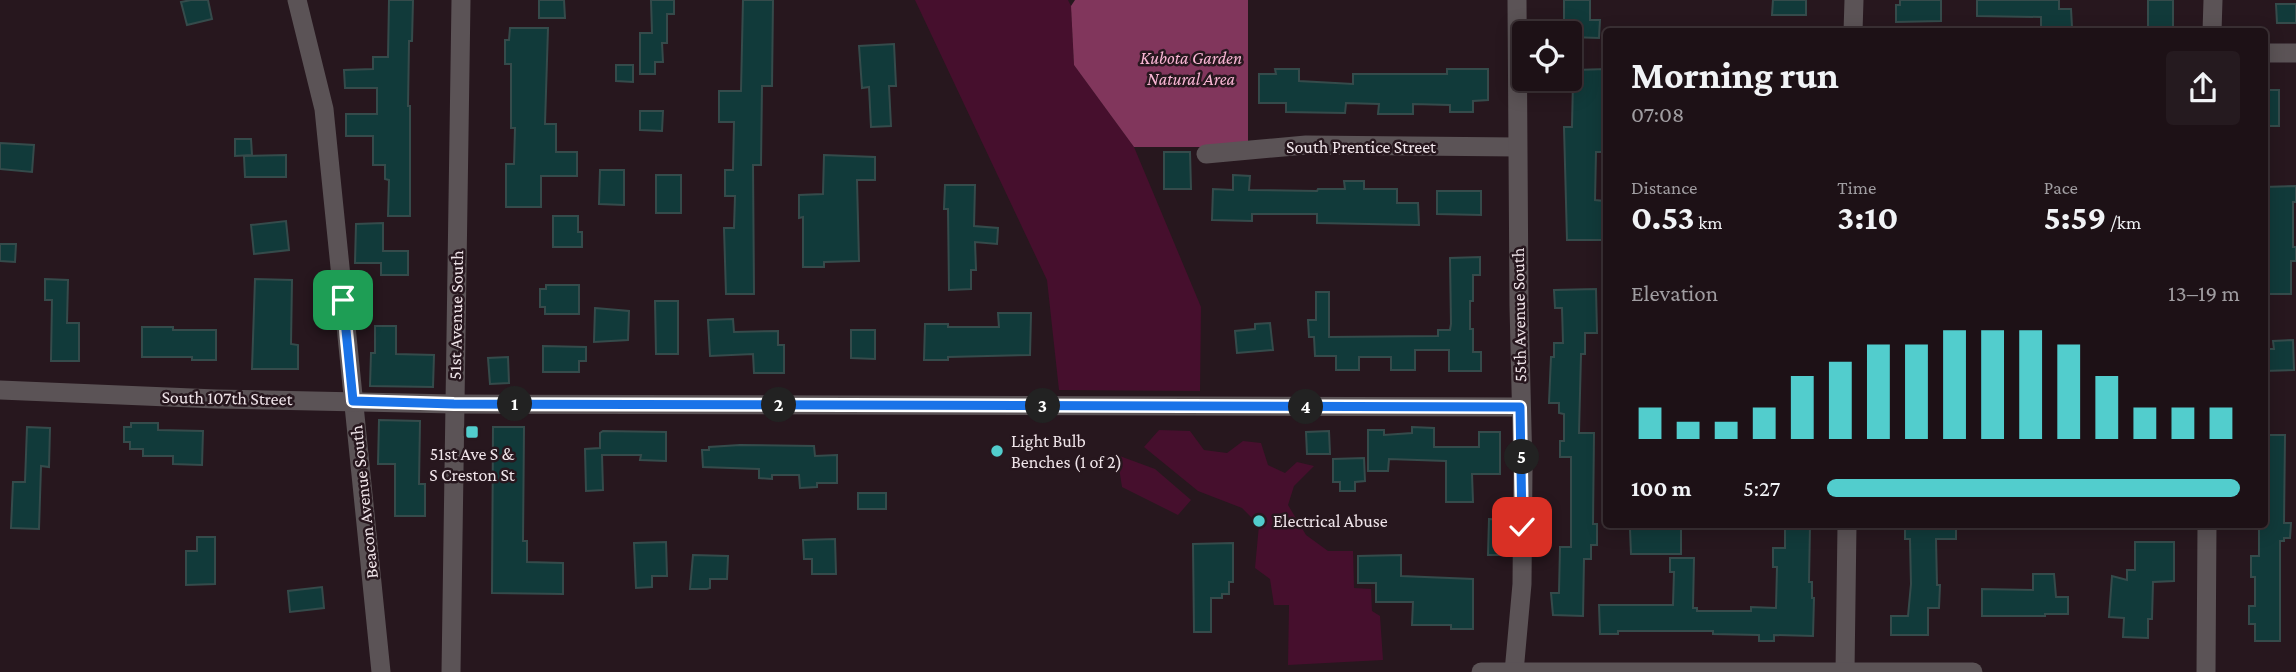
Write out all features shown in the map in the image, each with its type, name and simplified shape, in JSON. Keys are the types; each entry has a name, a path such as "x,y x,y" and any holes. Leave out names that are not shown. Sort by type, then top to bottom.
{"street":[{"name":"Beacon Avenue South","path":"297,0 324,109 381,672"},
{"name":"51st Avenue South","path":"451,672 461,0"},
{"name":"55th Avenue South","path":"1514,672 1521,584 1523,470 1520,407 1517,0"},
{"path":"1853,0 1853,28"},
{"path":"2212,28 2213,0"},
{"path":"2268,53 2296,53"},
{"name":"South Prentice Street","path":"1206,154 1306,145 1517,148"},
{"name":"South 107th Street","path":"0,390 216,399 454,404 1520,407"},
{"path":"1845,671 1847,528"},
{"path":"2206,672 2207,528"},
{"path":"1481,672 1973,672"}],"shaded area":[{"path":"915,0 1068,0 1071,6 1074,65 1134,147 1201,307 1200,391 1059,390 1047,280"},
{"path":"1159,430 1190,431 1204,450 1227,453 1243,441 1261,443 1268,465 1285,473 1297,462 1314,466 1294,486 1288,505 1306,535 1328,551 1353,551 1354,588 1371,589 1372,611 1380,616 1383,660 1288,665 1289,605 1274,605 1270,579 1255,568 1259,525 1242,508 1198,491 1144,447"},
{"path":"1117,455 1155,469 1191,500 1178,515 1122,487"}],"green space":[{"name":"Kubota Garden Natural Area","path":"1075,0 1248,0 1248,147 1134,147 1074,65 1071,6"}],"building":[{"path":"208,0 212,19 187,25 181,2"},
{"path":"389,0 413,0 408,106 410,216 388,216 389,180 385,179 385,165 373,165 373,136 346,136 346,114 377,114 377,88 345,88 344,70 373,69 373,57 388,57"},
{"path":"539,0 564,0 565,18 539,18"},
{"path":"651,0 674,0 674,14 667,14 667,43 662,43 663,62 655,62 655,74 640,74 640,33 652,33"},
{"path":"743,0 773,0 772,86 762,86 761,165 753,165 754,294 726,294 724,228 734,228 735,196 725,196 725,170 733,170 734,122 719,122 719,91 741,91"},
{"path":"1564,0 1590,0 1590,20 1600,20 1599,38 1582,37 1582,21 1564,21"},
{"path":"1773,0 1806,0 1806,15 1772,15"},
{"path":"1900,0 1941,0 1941,21 1896,22 1896,5 1900,5"},
{"path":"1977,0 2059,0 2059,9 2071,9 2072,27 2041,28 2041,17 1977,16"},
{"path":"2148,0 2173,0 2173,27 2148,28"},
{"path":"2276,4 2296,4 2296,23 2277,23"},
{"path":"510,28 548,28 545,124 556,124 556,152 577,152 577,176 541,176 541,207 506,207 506,164 514,164 515,128 511,128 511,64 505,64 505,40 509,40"},
{"path":"894,44 896,86 889,86 891,126 871,127 869,87 862,88 859,46"},
{"path":"616,65 633,65 633,82 616,81"},
{"path":"1275,69 1299,69 1299,81 1353,84 1353,74 1447,74 1447,69 1488,69 1488,100 1473,101 1473,112 1450,112 1450,105 1413,104 1413,114 1378,114 1379,104 1346,103 1345,113 1286,112 1286,103 1259,103 1259,74 1276,74"},
{"path":"1603,69 1603,152 1596,152 1595,200 1603,201 1603,240 1567,240 1564,127 1572,127 1573,91 1582,91 1582,70"},
{"path":"2268,90 2279,90 2279,126 2268,126"},
{"path":"640,111 663,111 662,131 640,130"},
{"path":"235,139 251,139 252,155 235,156"},
{"path":"0,143 34,145 32,172 0,169"},
{"path":"1164,152 1190,152 1191,189 1164,189"},
{"path":"286,155 286,177 245,177 244,156"},
{"path":"824,155 875,157 875,180 857,180 859,261 824,262 824,267 803,267 803,217 799,218 799,195 823,194"},
{"path":"600,170 624,170 624,205 599,204"},
{"path":"656,175 681,175 681,213 656,213"},
{"path":"1233,175 1250,176 1249,190 1345,189 1344,181 1364,181 1364,189 1397,189 1397,203 1418,203 1419,225 1317,223 1317,214 1252,214 1252,221 1212,220 1213,189 1233,190"},
{"path":"945,185 975,185 974,226 998,228 997,244 975,242 976,270 971,270 971,289 949,290"},
{"path":"2296,186 2296,202 2293,202 2293,247 2296,247 2296,261 2291,261 2291,294 2268,294 2268,187"},
{"path":"1437,191 1481,191 1481,215 1437,214"},
{"path":"553,216 578,216 582,247 553,247"},
{"path":"286,221 289,250 254,254 251,225"},
{"path":"383,223 383,251 408,251 408,275 381,275 381,263 355,263 356,224"},
{"path":"0,244 16,244 15,262 0,261"},
{"path":"1480,257 1480,275 1473,275 1470,329 1473,329 1473,352 1481,352 1481,371 1449,371 1449,350 1415,350 1415,370 1391,370 1391,357 1359,357 1359,370 1336,370 1336,356 1315,356 1314,337 1309,337 1308,320 1316,320 1316,292 1329,292 1329,337 1438,336 1438,330 1450,330 1451,324 1450,258"},
{"path":"45,279 68,280 67,323 79,323 79,361 51,361 52,300 45,300"},
{"path":"255,279 292,280 291,344 298,345 298,369 252,369"},
{"path":"546,285 579,285 579,314 545,314 545,307 540,307 540,289 546,289"},
{"path":"1596,289 1597,333 1585,333 1585,354 1581,354 1579,433 1594,433 1593,524 1597,524 1597,545 1591,545 1591,559 1584,559 1583,616 1553,615 1551,593 1559,593 1560,547 1571,547 1571,457 1560,457 1560,441 1564,441 1564,414 1559,413 1559,403 1549,403 1554,343 1563,343 1562,308 1555,308 1554,290"},
{"path":"655,301 678,301 678,354 656,354"},
{"path":"595,308 629,311 628,340 594,342"},
{"path":"998,313 1031,313 1030,355 924,360 925,324 999,327"},
{"path":"733,319 734,332 778,331 778,345 784,345 784,373 754,373 753,354 710,356 708,320"},
{"path":"1270,323 1273,350 1237,353 1235,331 1255,329 1255,324"},
{"path":"375,326 396,326 396,354 434,355 433,387 370,386 371,353 375,353"},
{"path":"142,327 216,330 216,360 142,357"},
{"path":"851,330 875,330 875,359 851,358"},
{"path":"2293,340 2294,370 2268,371 2268,349 2274,349 2273,341"},
{"path":"543,346 586,347 586,361 579,361 579,372 543,372"},
{"path":"508,357 509,383 490,384 488,358"},
{"path":"379,420 420,421 419,484 425,484 425,516 395,516 395,464 378,464"},
{"path":"131,423 158,423 158,430 203,431 202,465 173,464 173,456 143,456 143,449 130,449 130,442 124,442 124,427 131,427"},
{"path":"27,427 50,428 49,467 41,466 39,529 11,528 13,482 25,482"},
{"path":"493,427 524,427 523,541 527,541 527,562 563,563 563,594 492,593"},
{"path":"1412,427 1434,428 1434,447 1479,447 1479,432 1500,432 1500,474 1472,474 1473,502 1446,502 1446,461 1389,459 1388,471 1368,471 1368,430 1384,430 1384,435 1412,433"},
{"path":"1329,431 1330,454 1307,454 1306,432"},
{"path":"666,432 666,461 640,460 641,455 602,455 603,490 586,491 585,449 600,448 600,433"},
{"path":"2268,435 2285,435 2284,523 2291,523 2290,538 2280,541 2280,641 2255,641 2255,624 2249,624 2249,606 2255,606 2255,577 2251,577 2251,556 2259,556 2259,528 2268,528"},
{"path":"740,445 814,446 815,456 837,455 837,483 817,483 817,487 800,488 799,475 759,478 759,469 703,467 702,450"},
{"path":"1364,458 1365,481 1355,482 1355,491 1340,491 1340,482 1333,482 1333,459"},
{"path":"858,493 886,493 886,509 858,509"},
{"path":"1489,519 1505,520 1505,555 1488,555"},
{"path":"1785,528 1810,528 1809,582 1812,582 1814,598 1813,636 1774,635 1774,641 1759,641 1759,635 1713,634 1713,631 1618,631 1618,634 1600,634 1599,605 1673,605 1674,572 1670,572 1670,558 1694,558 1693,608 1697,608 1697,611 1776,608 1777,567 1773,567 1773,548 1785,548"},
{"path":"1905,528 1956,528 1956,539 1936,539 1939,608 1928,608 1928,635 1891,635 1891,616 1908,616 1911,584 1910,539 1905,539"},
{"path":"1630,529 1681,529 1681,554 1631,554"},
{"path":"197,537 215,537 215,584 186,585 186,551 197,551"},
{"path":"835,539 836,574 812,574 812,559 804,559 803,540"},
{"path":"666,542 667,576 652,576 652,587 636,588 634,543"},
{"path":"2135,542 2174,542 2174,581 2153,582 2152,619 2148,619 2148,638 2123,637 2124,618 2109,617 2112,576 2127,580 2127,570 2135,570"},
{"path":"1233,543 1233,582 1229,582 1229,594 1222,594 1222,598 1211,598 1211,632 1194,632 1193,544"},
{"path":"693,555 728,556 727,579 710,579 710,588 707,589 690,589"},
{"path":"1401,555 1401,576 1473,579 1473,629 1451,629 1451,625 1412,625 1413,602 1376,602 1376,583 1358,583 1358,556"},
{"path":"2033,574 2054,574 2056,597 2068,597 2068,614 1982,616 1982,589 2033,590"},
{"path":"322,587 324,608 290,612 288,591"}],"place":[{"name":"51st Ave S & S Creston St","path":"472,432"},
{"name":"Light Bulb Benches (1 of 2)","path":"997,451"},
{"name":"Electrical Abuse","path":"1259,521"}],"route":[{"path":"343,300 353,401 454,404 1520,407 1522,527"}]}
